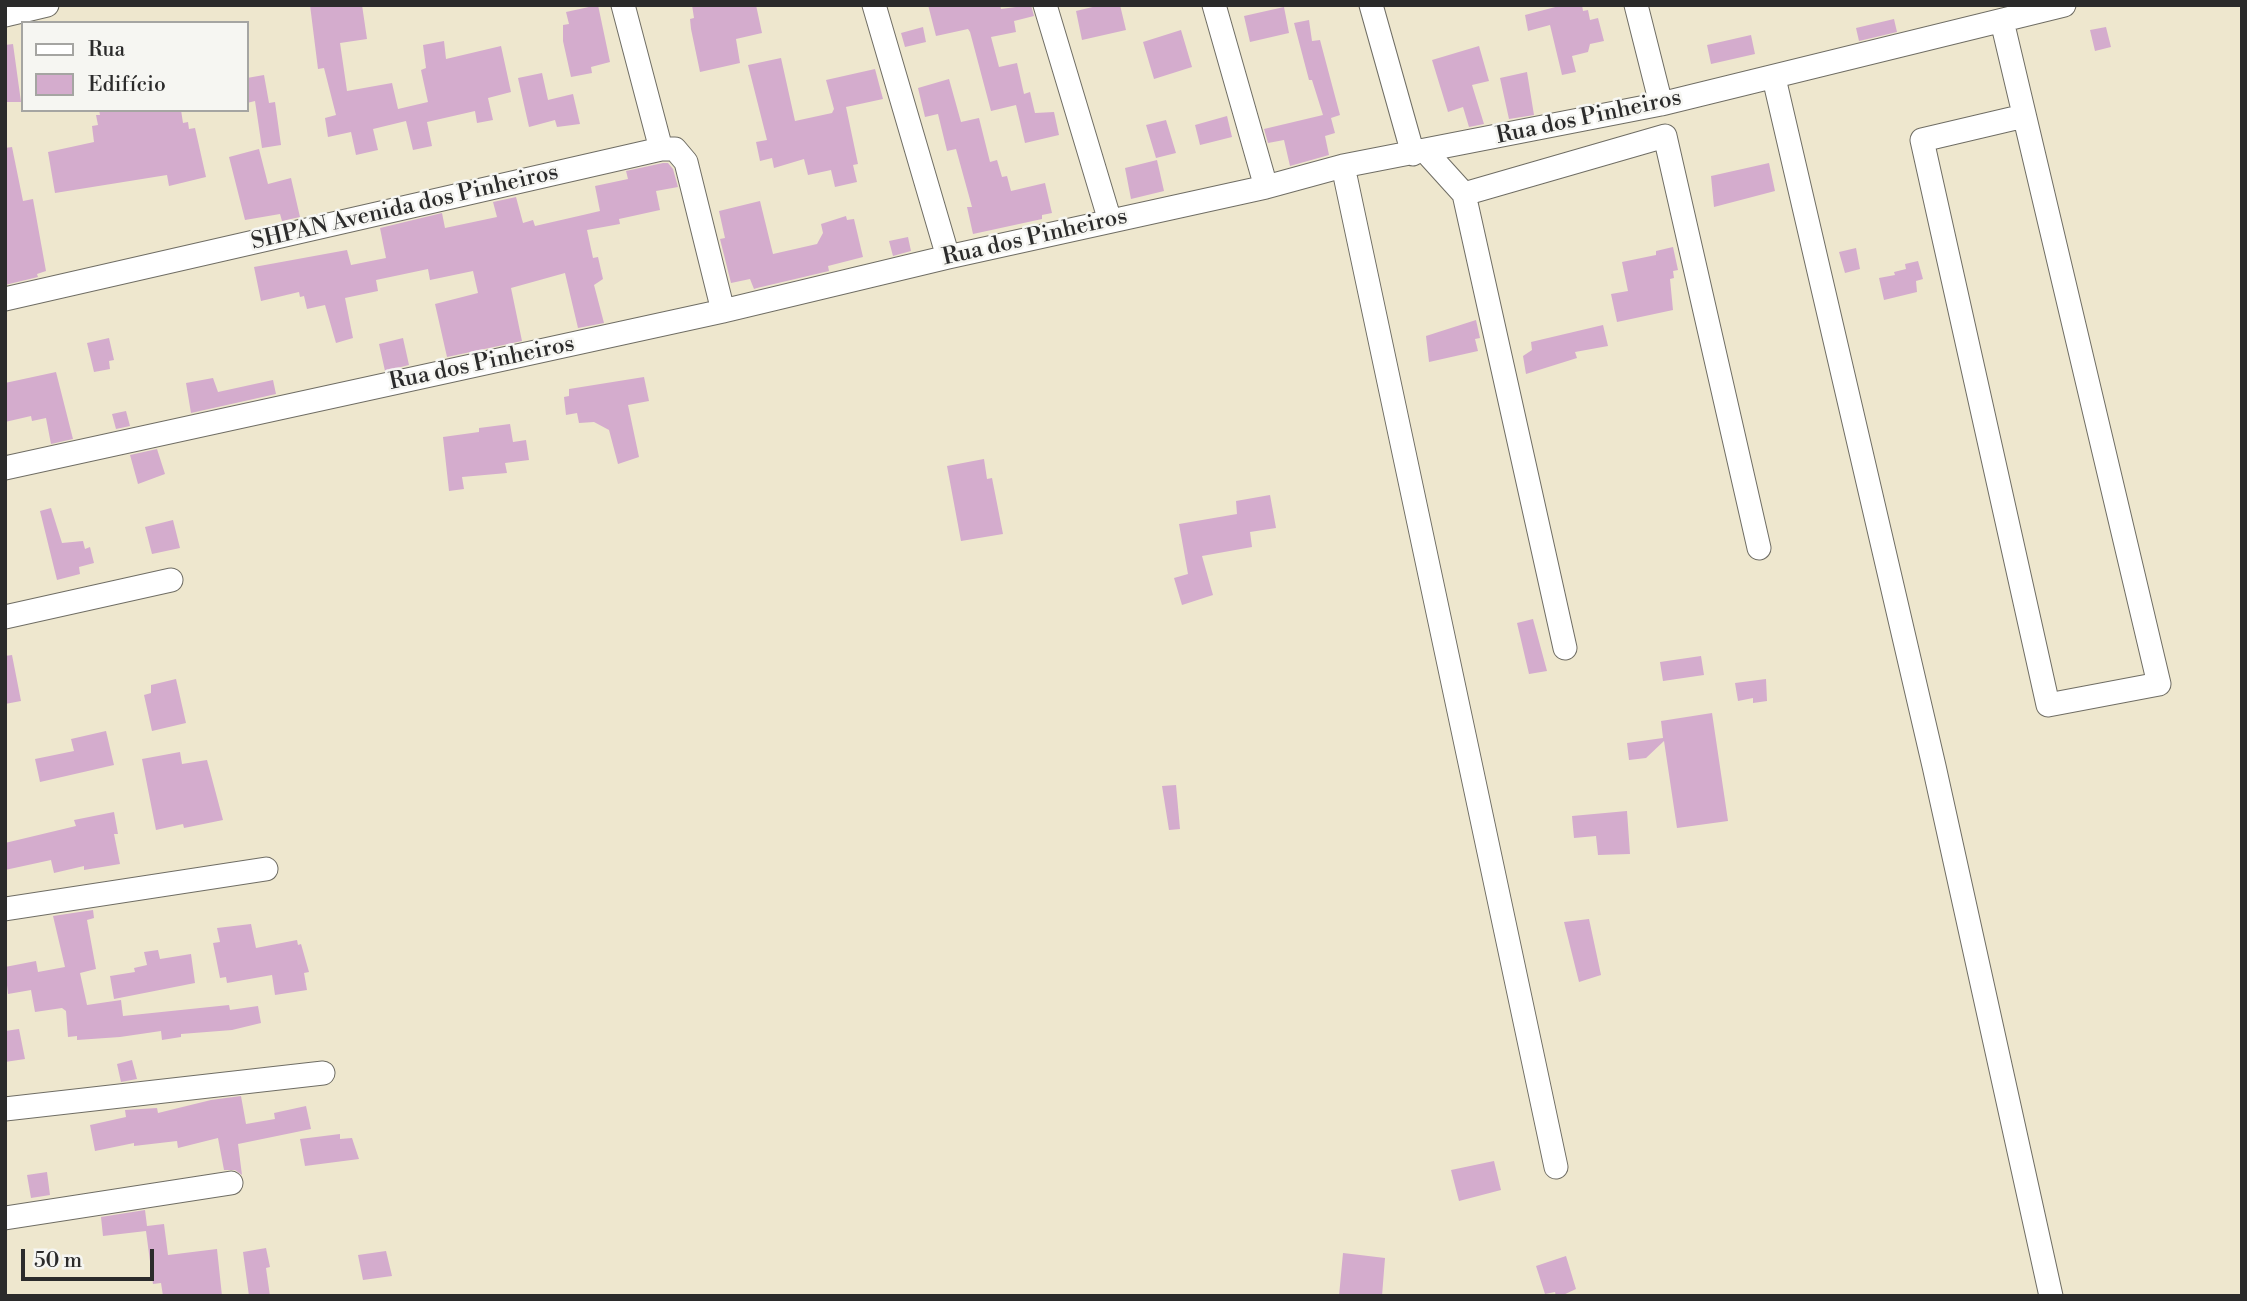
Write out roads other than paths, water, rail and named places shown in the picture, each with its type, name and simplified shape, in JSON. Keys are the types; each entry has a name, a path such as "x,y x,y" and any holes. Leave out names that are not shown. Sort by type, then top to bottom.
{"street":[{"path":"5,15 47,5"},
{"path":"623,5 661,149 675,149 686,162 723,311"},
{"path":"874,5 948,257"},
{"path":"1045,5 1110,221"},
{"path":"1214,5 1266,187"},
{"path":"1371,5 1419,153 1464,194 1565,648"},
{"path":"1636,5 1661,104"},
{"name":"Rua dos Pinheiros","path":"5,468 723,311 948,257 1266,187 1343,166 1661,104 2064,5"},
{"path":"2002,21 2159,684 2048,705 1922,140 2024,116"},
{"path":"1774,78 1934,766 2051,1296"},
{"path":"1464,194 1665,136 1759,548"},
{"name":"SHPAN Avenida dos Pinheiros","path":"5,299 661,149"},
{"path":"1343,166 1556,1167"},
{"path":"5,617 171,580"},
{"path":"5,909 266,869"},
{"path":"5,1109 323,1073"},
{"path":"5,1218 231,1182"}]}
